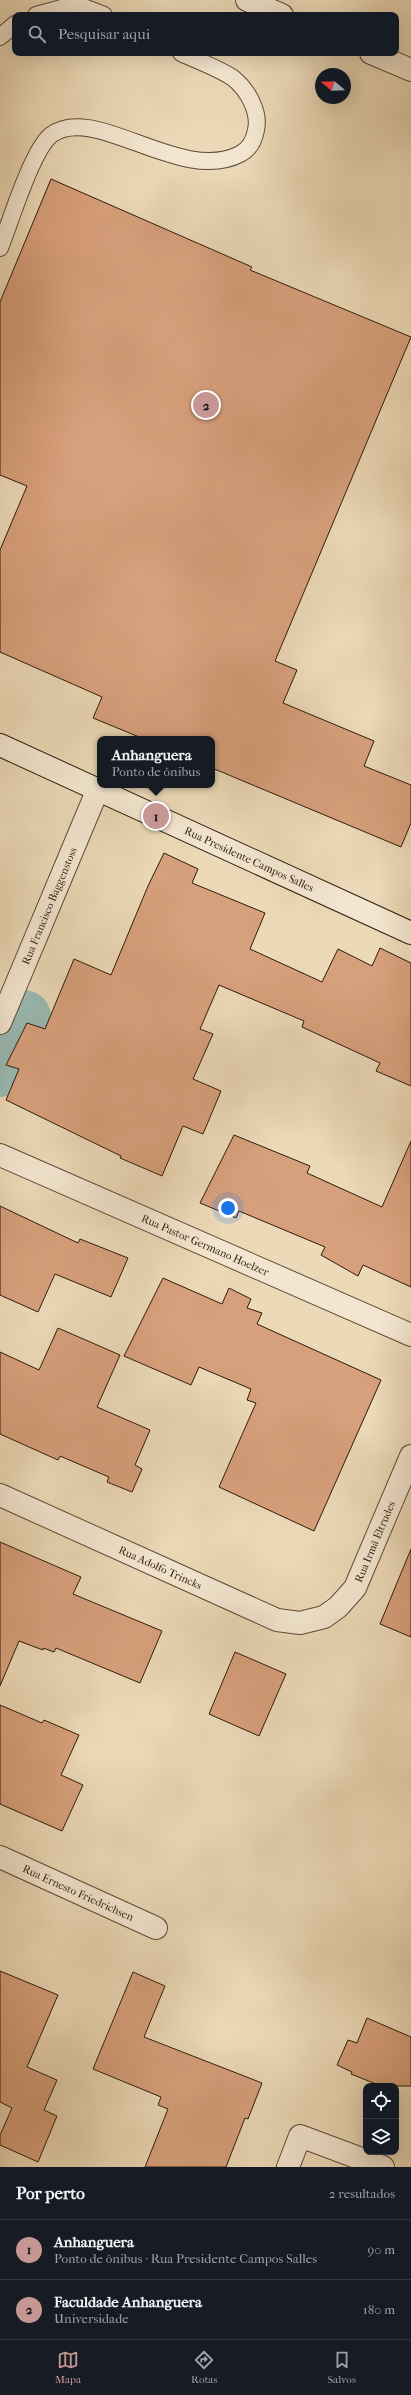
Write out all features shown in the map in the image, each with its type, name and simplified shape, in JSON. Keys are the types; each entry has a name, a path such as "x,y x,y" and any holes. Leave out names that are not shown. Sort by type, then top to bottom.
{"street":[{"path":"247,0 275,12"},
{"path":"378,56 411,70"},
{"name":"Rua Presidente Campos Salles","path":"0,745 411,932"},
{"name":"Rua Francisco Baggenstoss","path":"0,1023 98,789"},
{"name":"Rua Pastor Germano Hoelzer","path":"0,1155 411,1335"},
{"name":"Rua Irmã Eltrudes","path":"324,1617 338,1607 355,1588 411,1456"},
{"name":"Rua Adolfo Trincks","path":"0,1495 277,1620 300,1623 324,1617"},
{"name":"Rua Ernesto Friedrichsen","path":"0,1857 156,1928"},
{"path":"288,2167 300,2136 383,2167"}],"lane":[{"path":"47,12 76,4 96,12"},
{"path":"0,37 12,27"},
{"path":"0,248 37,155 51,135 71,126 102,131 189,160 221,161 241,154 254,142 259,120 254,105 233,79 187,56"}],"building":[{"path":"51,179 252,267 250,270 411,337 275,661 297,670 283,703 374,741 364,766 411,785 411,823 401,847 215,769 215,736 137,736 93,718 102,697 0,652 0,550 27,486 0,475 0,302"},
{"path":"164,853 198,869 192,883 265,913 250,949 322,982 338,949 372,966 380,948 411,963 411,1086 376,1071 380,1063 302,1027 304,1021 219,985 200,1029 213,1034 193,1079 221,1091 203,1134 183,1126 162,1176 120,1158 121,1156 6,1100 19,1069 6,1065 27,1023 45,1029 74,959 111,975 148,886"},
{"path":"234,1135 310,1166 307,1173 382,1207 411,1141 411,1287 363,1265 358,1276 321,1255 325,1247 239,1211 236,1218 200,1203"},
{"path":"0,1206 78,1243 80,1239 128,1258 111,1297 55,1274 38,1312 0,1295"},
{"path":"163,1278 222,1304 229,1288 251,1299 247,1308 262,1313 257,1324 381,1380 314,1531 219,1487 256,1403 247,1400 251,1389 199,1367 191,1385 124,1356"},
{"path":"58,1328 120,1355 97,1407 150,1430 135,1465 142,1469 132,1492 107,1482 109,1477 60,1456 58,1460 0,1434 0,1352 39,1370"},
{"path":"0,1542 81,1577 73,1594 162,1631 140,1683 56,1648 54,1652 43,1648 43,1650 19,1641 0,1686"},
{"path":"411,1549 411,1637 380,1624"},
{"path":"235,1652 286,1674 259,1736 209,1714"},
{"path":"0,1705 42,1723 44,1720 79,1735 61,1775 83,1785 62,1831 0,1804"},
{"path":"0,1971 58,1995 27,2067 57,2080 44,2110 57,2116 38,2162 0,2145 0,2135 12,2108 0,2102"},
{"path":"133,1972 165,1986 144,2037 262,2083 248,2119 245,2118 226,2167 145,2167 168,2109 158,2105 161,2097 93,2069"},
{"path":"367,2018 411,2037 411,2086 399,2086 399,2083 374,2083 351,2074 352,2072 337,2065 348,2040 357,2043"}],"waterway":[{"path":"0,1070 24,1017"}],"place":[{"name":"Faculdade Anhanguera","path":"206,405"},
{"name":"Anhanguera","path":"156,816"}]}
